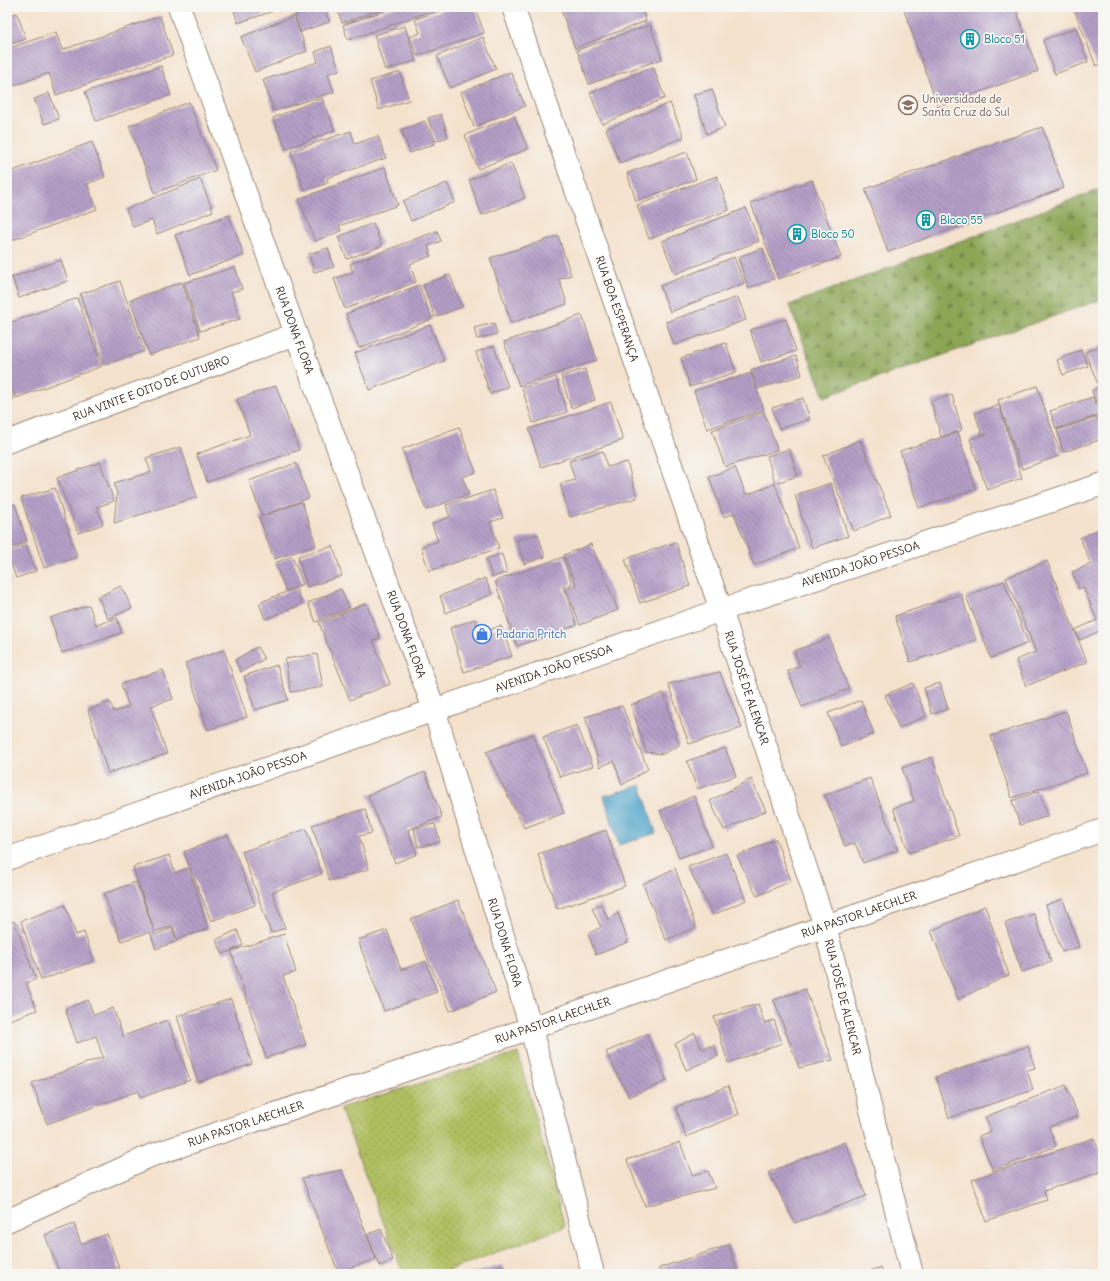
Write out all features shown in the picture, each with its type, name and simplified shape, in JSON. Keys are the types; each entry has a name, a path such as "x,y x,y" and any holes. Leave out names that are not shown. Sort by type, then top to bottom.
{"street":[{"name":"RUA DONA FLORA","path":"179,7 296,334 434,709 531,1028 593,1274"},
{"name":"RUA BOA ESPERANÇA","path":"513,7 721,610"},
{"name":"RUA VINTE E OITO DE OUTUBRO","path":"7,442 296,334"},
{"name":"AVENIDA JOÃO PESSOA","path":"7,859 721,610 1103,484"},
{"name":"RUA JOSÉ DE ALENCAR","path":"721,610 825,926 912,1274"},
{"name":"RUA PASTOR LAECHLER","path":"7,1220 150,1156 531,1028 1103,830"}],"green space":[{"path":"1103,188 1103,299 824,397 789,305"},
{"path":"518,1053 565,1227 438,1274 403,1274 340,1108"}],"water":[{"path":"641,785 656,833 619,845 604,796"}],"building":[{"path":"233,7 285,7 238,23"},
{"path":"317,7 325,7 329,22 300,32 295,15"},
{"path":"337,7 389,7 342,23"},
{"path":"395,7 442,7 348,40 343,25"},
{"path":"450,7 475,7 484,33 417,56 410,37 420,33 415,19"},
{"path":"569,7 641,7 646,21 575,48 561,10"},
{"name":"Bloco 51","path":"903,7 1015,7 1038,71 938,107"},
{"path":"1079,7 1103,7 1103,63 1096,66 1074,9"},
{"path":"17,13 26,39 7,45 7,16"},
{"path":"160,16 173,55 56,95 49,73 7,88 7,49 56,32 62,50"},
{"path":"294,16 307,51 255,72 241,37"},
{"path":"650,25 662,59 589,84 577,50"},
{"path":"405,26 416,61 385,70 374,35"},
{"path":"1076,28 1088,62 1055,74 1043,40"},
{"path":"483,37 496,69 450,88 437,56"},
{"path":"331,46 339,70 328,74 334,92 274,111 263,80 318,62 315,52"},
{"path":"161,66 171,95 96,121 85,92"},
{"path":"653,67 665,98 602,124 590,93"},
{"path":"400,72 409,100 379,110 370,81"},
{"path":"511,72 525,106 474,127 461,92"},
{"path":"712,89 725,127 707,134 694,95"},
{"path":"49,93 59,119 44,124 34,99"},
{"path":"322,98 335,130 286,149 273,118"},
{"path":"189,102 216,170 155,193 129,126"},
{"path":"670,103 684,137 620,163 606,129"},
{"path":"441,114 448,137 435,141 428,118"},
{"path":"514,116 528,149 478,169 465,135"},
{"path":"425,121 434,144 410,153 401,130"},
{"name":"Bloco 55","path":"1042,127 1064,188 888,252 865,189"},
{"path":"351,131 355,144 378,136 386,158 327,178 328,183 304,191 291,151"},
{"path":"92,142 105,177 87,184 97,209 7,242 7,173"},
{"path":"687,152 696,179 636,201 627,173"},
{"path":"511,163 525,198 482,215 469,180"},
{"path":"385,167 398,205 339,226 341,231 315,241 299,199"},
{"path":"717,176 729,210 649,239 637,205"},
{"path":"200,179 213,211 157,234 152,220 133,227 126,209"},
{"name":"Bloco 50","path":"812,180 841,257 778,279 751,203"},
{"path":"447,183 455,202 411,221 403,201"},
{"path":"746,208 759,241 675,274 662,241"},
{"path":"229,215 244,255 190,275 175,235"},
{"path":"373,223 382,246 347,259 338,237"},
{"path":"437,231 441,241 428,246 431,256 410,264 416,282 345,309 334,279 353,272 350,264"},
{"path":"558,236 571,275 559,279 567,304 511,323 490,258"},
{"path":"328,248 334,267 314,272 309,254"},
{"path":"763,248 774,279 748,288 738,257"},
{"path":"734,257 744,283 670,312 660,286"},
{"path":"61,260 68,281 19,298 12,277"},
{"path":"235,267 242,289 231,292 240,319 200,331 184,283"},
{"path":"450,275 462,307 435,317 423,285"},
{"path":"120,281 144,351 104,365 80,294"},
{"path":"182,282 200,337 149,355 130,300"},
{"path":"419,285 432,319 359,348 346,314"},
{"path":"738,297 746,320 674,345 666,322"},
{"path":"77,298 102,366 16,398 7,375 7,324"},
{"path":"582,315 597,360 519,386 504,342"},
{"path":"786,319 796,351 761,362 750,330"},
{"path":"494,323 497,334 477,339 474,328"},
{"path":"430,325 444,361 369,390 355,353"},
{"path":"726,343 736,372 690,387 681,358"},
{"path":"1103,345 1103,426 1099,415 1056,429 1050,411 1093,397 1096,405 1097,404 1092,391 1099,387 1085,352"},
{"path":"494,346 508,387 490,394 476,352"},
{"path":"1081,350 1088,366 1063,375 1057,360"},
{"path":"796,356 802,375 757,389 751,370"},
{"path":"585,369 595,400 571,408 561,376"},
{"path":"751,373 764,410 707,429 694,391"},
{"path":"556,377 567,412 533,423 522,388"},
{"path":"7,380 14,399 7,402"},
{"path":"276,386 299,450 207,482 197,454 250,435 237,399"},
{"path":"1037,386 1061,455 1022,469 998,400"},
{"path":"952,395 962,430 941,437 931,401"},
{"path":"803,398 810,419 779,429 772,408"},
{"path":"611,402 623,440 541,467 529,429"},
{"path":"999,405 1022,478 987,490 970,439 987,434 982,435 975,413"},
{"path":"764,412 777,450 725,467 712,430"},
{"path":"1097,417 1103,439 1063,452 1057,430"},
{"path":"459,427 476,472 462,477 469,494 426,510 402,449"},
{"path":"958,432 976,489 919,508 900,451"},
{"path":"860,440 891,515 854,531 823,456"},
{"path":"181,447 197,497 114,523 117,494 114,483 151,472 146,458"},
{"path":"789,449 798,476 775,483 767,456"},
{"path":"603,451 607,467 627,462 637,498 570,517 560,484 575,480 569,461"},
{"path":"100,462 114,501 97,507 103,524 78,533 57,478"},
{"path":"296,463 309,498 262,516 249,481"},
{"path":"735,467 746,495 775,484 799,548 754,565 734,513 724,517 709,477"},
{"path":"831,483 848,536 812,548 795,495"},
{"path":"55,488 77,557 44,568 21,498"},
{"path":"493,490 503,518 490,522 499,548 429,571 421,547 438,541 432,524 450,517 446,505"},
{"path":"302,502 316,545 274,559 259,517"},
{"path":"15,504 27,542 7,549 7,507"},
{"path":"1102,528 1103,629 1080,640 1075,630 1097,620 1083,587 1079,589 1072,572 1091,564 1080,538"},
{"path":"538,534 545,557 524,564 517,540"},
{"path":"676,542 690,586 640,603 625,559"},
{"path":"591,544 618,610 580,625 566,589 576,585 564,555"},
{"path":"26,545 36,571 16,578 7,552"},
{"path":"333,546 342,576 307,587 298,556"},
{"path":"502,554 507,573 492,577 486,559"},
{"path":"292,556 303,584 286,591 275,563"},
{"path":"563,557 572,584 563,587 577,625 517,646 495,581"},
{"path":"1047,561 1087,662 1026,686 1016,660 1036,652 1006,578"},
{"path":"7,568 11,580 7,581"},
{"path":"485,578 492,594 446,613 440,596"},
{"path":"1004,581 1028,643 991,658 966,596"},
{"path":"121,586 132,608 108,619 98,597"},
{"path":"296,588 302,604 265,619 259,603"},
{"path":"341,589 349,608 316,622 308,603"},
{"path":"961,594 976,640 910,662 895,616"},
{"path":"366,603 380,638 373,641 390,684 350,700 319,623"},
{"path":"89,605 96,625 117,618 122,633 62,653 50,618"},
{"path":"475,619 480,633 501,626 512,656 464,672 450,628"},
{"path":"829,638 849,689 802,707 788,671 800,666 794,651"},
{"path":"257,647 264,659 241,672 235,660"},
{"path":"224,650 247,717 208,730 185,663"},
{"path":"317,654 323,687 291,692 285,659"},
{"path":"277,665 288,700 255,710 244,676"},
{"path":"163,670 173,699 151,706 167,754 108,773 88,710 110,702 114,712 129,707 121,684"},
{"path":"720,672 742,728 689,744 668,684"},
{"path":"913,683 926,716 899,728 885,695"},
{"path":"940,683 948,709 932,714 924,688"},
{"path":"664,693 679,745 663,754 646,752 631,705"},
{"path":"861,700 874,734 841,747 828,713"},
{"path":"622,706 648,769 622,785 614,761 600,767 585,717"},
{"path":"1066,711 1087,773 1012,798 991,736"},
{"path":"577,725 593,766 560,777 543,737"},
{"path":"533,734 564,813 524,828 486,752"},
{"path":"725,748 736,776 697,789 687,761"},
{"path":"932,757 959,836 909,853 893,808 914,801 902,768"},
{"path":"425,772 442,817 408,830 417,854 395,863 368,795"},
{"path":"870,778 898,850 863,863 855,843 845,846 825,795"},
{"path":"751,779 766,811 724,830 710,801"},
{"path":"1039,791 1048,816 1020,825 1012,801"},
{"path":"694,796 712,846 679,858 660,811"},
{"path":"365,809 372,833 359,836 369,869 329,881 312,825"},
{"path":"435,824 440,842 418,847 414,828"},
{"path":"306,829 322,874 272,892 285,928 271,933 242,852"},
{"path":"606,830 625,886 557,909 538,854"},
{"path":"228,835 255,905 211,921 184,852"},
{"path":"776,839 791,881 757,896 737,856"},
{"path":"726,853 746,900 713,915 688,867"},
{"path":"169,855 175,873 189,868 208,929 177,939 173,926 154,932 155,935 172,928 177,941 156,949 150,932 121,941 104,894 136,882 154,930 133,867"},
{"path":"675,868 696,927 666,940 643,884"},
{"path":"1063,899 1079,947 1062,952 1046,905"},
{"path":"458,900 496,992 450,1011 411,919"},
{"path":"601,904 608,920 618,913 628,942 596,955 588,934 601,927 592,908"},
{"path":"65,905 76,935 84,932 94,961 41,980 21,921"},
{"path":"985,906 1009,975 958,999 931,931"},
{"path":"1034,914 1051,962 1022,972 1005,923"},
{"path":"14,921 36,979 26,983 37,1010 7,1021 7,924"},
{"path":"237,930 243,945 223,954 216,940"},
{"path":"387,930 401,970 426,961 437,992 384,1011 358,940"},
{"path":"284,934 296,972 283,976 306,1045 266,1058 231,951"},
{"path":"805,989 833,1060 799,1068 774,1000"},
{"path":"231,999 252,1064 198,1082 177,1016"},
{"path":"88,1000 94,1015 113,1008 123,1036 168,1020 190,1080 140,1098 138,1091 47,1124 32,1083 103,1057 96,1036 77,1043 65,1009"},
{"path":"758,1004 764,1023 774,1020 782,1043 728,1063 714,1017"},
{"path":"695,1033 702,1049 714,1045 718,1056 686,1070 675,1044"},
{"path":"647,1034 667,1081 629,1097 606,1052"},
{"path":"1028,1046 1035,1068 1027,1070 1033,1090 949,1118 936,1077"},
{"path":"1066,1085 1078,1116 1049,1127 1056,1146 993,1171 979,1136 991,1131 985,1117"},
{"path":"728,1086 739,1114 686,1137 676,1107"},
{"path":"1094,1138 1103,1163 1103,1171 1044,1191 1047,1200 986,1221 972,1180"},
{"path":"680,1142 692,1175 708,1171 715,1188 645,1206 627,1160"},
{"path":"845,1142 866,1196 795,1223 769,1172"},
{"path":"342,1170 376,1259 338,1272 302,1178"},
{"path":"74,1224 81,1244 107,1234 121,1274 60,1274 45,1235"},
{"path":"381,1229 393,1260 380,1266 367,1235"},
{"path":"729,1245 738,1274 662,1274 659,1268"},
{"path":"503,1265 506,1274 469,1274"},
{"path":"881,1267 883,1274 862,1274"}],"place":[{"name":"Bloco 51","path":"970,39"},
{"name":"Universidade de Santa Cruz do Sul","path":"908,105"},
{"name":"Bloco 55","path":"926,220"},
{"name":"Bloco 50","path":"797,234"},
{"name":"Padaria Pritch","path":"482,634"}]}
